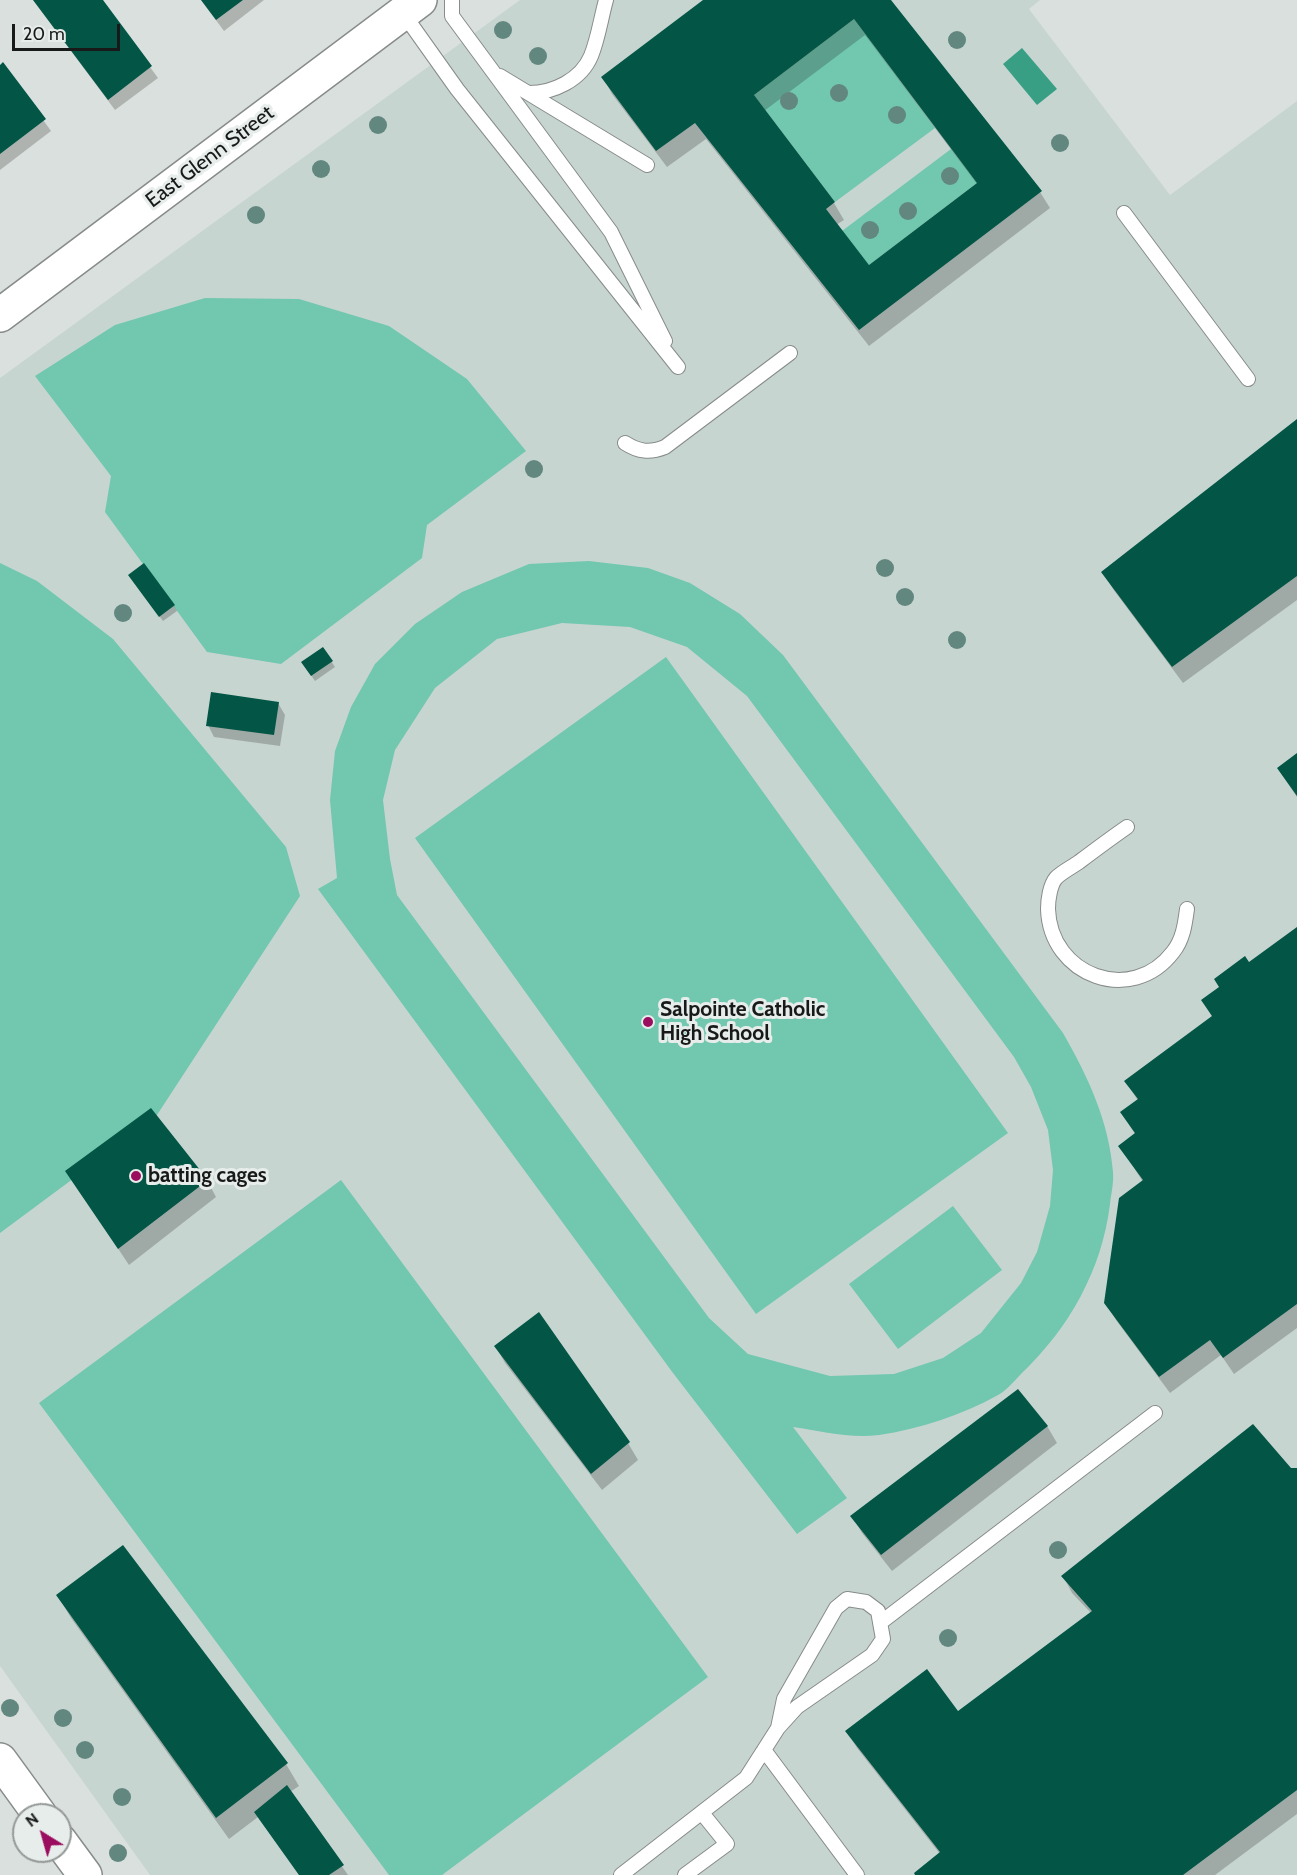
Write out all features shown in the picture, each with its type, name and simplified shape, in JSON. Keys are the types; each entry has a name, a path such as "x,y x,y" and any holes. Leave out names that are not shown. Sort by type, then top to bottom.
{"street":[{"name":"East Glenn Street","path":"0,315 412,7"},
{"path":"0,1760 31,1803"},
{"path":"72,1857 85,1875"}],"lane":[{"path":"412,7 457,89 678,367 611,232 452,16 452,0"},
{"path":"529,93 545,93 578,74 591,57 606,0"},
{"path":"495,73 646,165"},
{"path":"1124,213 1248,379"},
{"path":"625,443 634,449 644,451 655,451 665,447 790,354"},
{"path":"1127,826 1055,879 1048,901 1049,924 1057,945 1071,963 1090,975 1113,980 1136,978 1156,968 1173,952 1184,932 1187,909"},
{"path":"880,1623 1155,1413"},
{"path":"621,1875 746,1778 778,1728 797,1707 872,1655 883,1639 878,1611 866,1602 847,1599 836,1608 784,1698 778,1728"},
{"path":"764,1750 857,1875"},
{"path":"685,1875 727,1844 702,1813"}],"shaded area":[{"name":"Salpointe Catholic High School","path":"520,0 1040,0 1029,9 1170,195 1297,101 1297,1875 150,1875 0,1666 0,378"},
{"path":"854,19 935,128 835,202 754,95"},
{"path":"1022,48 1057,89 1037,105 1003,64"},
{"path":"951,149 977,183 869,265 842,231"},
{"path":"205,298 299,299 389,326 467,379 526,451 427,525 422,558 281,664 207,652 105,512 111,476 35,376 115,325"},
{"path":"589,561 648,568 690,583 740,614 783,655 1063,1033 1089,1083 1107,1135 1113,1176 1106,1228 1091,1275 1081,1296 1054,1337 1039,1356 1001,1393 970,1409 940,1420 868,1436 836,1434 793,1427 847,1498 797,1534 673,1373 318,889 337,878 330,800 335,751 351,707 375,664 415,624 462,592 529,564","holes":["562,623 630,627 687,647 747,696 1014,1057 1031,1087 1048,1130 1053,1170 1050,1206 1037,1252 1021,1283 981,1333 943,1358 894,1374 830,1376 748,1354 709,1318 397,895 383,800 395,750 435,688 497,639"]},
{"path":"0,563 37,581 113,639 286,847 300,896 155,1118 0,1233"},
{"path":"666,657 1008,1133 756,1314 415,838"},
{"path":"341,1180 708,1677 442,1875 389,1875 39,1403"},
{"path":"953,1206 1002,1270 898,1349 849,1284"}],"building":[{"path":"33,0 103,0 152,66 108,100"},
{"path":"201,0 243,0 216,20"},
{"path":"703,0 891,0 1042,191 859,330 695,123 656,151 601,77","holes":["854,19 977,183 869,265 826,209 835,202 754,95"]},
{"path":"3,62 46,119 0,154 0,65"},
{"path":"1297,419 1297,576 1172,667 1101,572"},
{"path":"144,563 175,605 159,617 128,575"},
{"path":"323,647 333,661 311,676 301,662"},
{"path":"211,692 279,702 274,735 206,726"},
{"path":"1297,753 1297,796 1277,768"},
{"path":"1297,927 1297,1304 1223,1358 1210,1340 1159,1377 1104,1303 1119,1198 1143,1180 1118,1146 1135,1133 1120,1112 1138,1099 1124,1081 1212,1016 1201,1000 1219,987 1214,979 1245,956 1249,962"},
{"name":"batting cages","path":"151,1108 208,1180 118,1249 65,1171"},
{"path":"539,1312 630,1442 591,1474 494,1346"},
{"path":"1018,1389 1048,1426 881,1555 850,1516"},
{"path":"1253,1424 1291,1468 1297,1468 1297,1790 1183,1875 915,1875 914,1873 940,1852 845,1731 927,1669 958,1711 1092,1611 1061,1576"},
{"path":"123,1545 288,1763 216,1818 56,1595"},
{"path":"287,1785 344,1865 329,1875 299,1875 254,1812"}],"place":[{"name":"Salpointe Catholic High School","path":"648,1022"},
{"name":"batting cages","path":"136,1176"}]}
